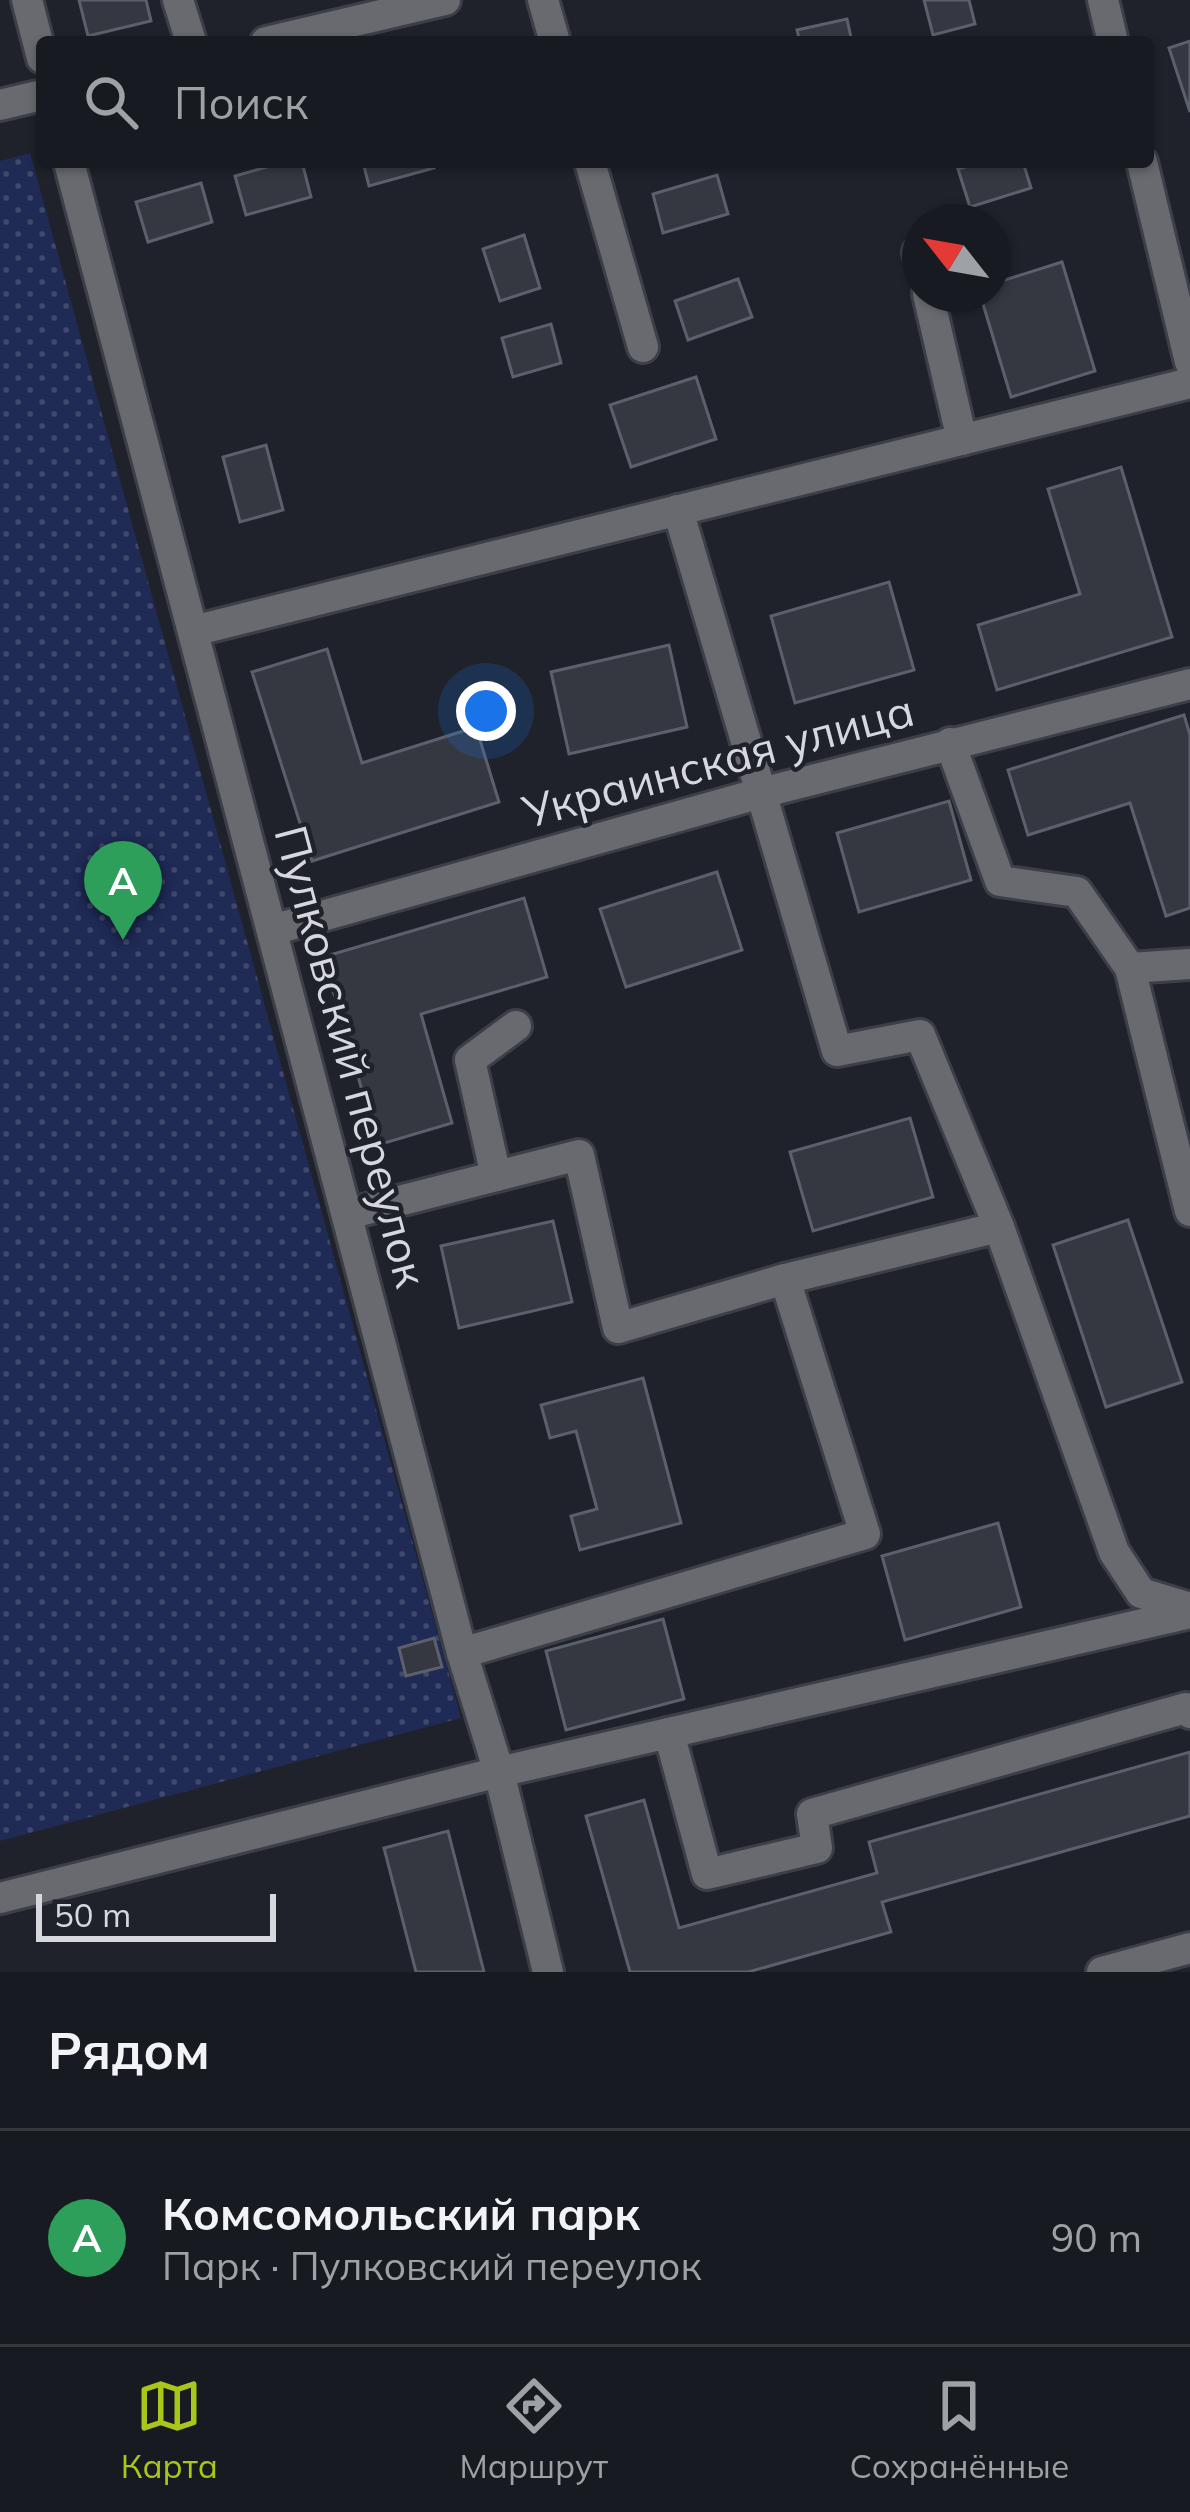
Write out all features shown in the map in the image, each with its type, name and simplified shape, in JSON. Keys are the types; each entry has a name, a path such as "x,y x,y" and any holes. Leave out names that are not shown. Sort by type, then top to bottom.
{"street":[{"path":"27,0 36,36"},
{"path":"178,0 188,36"},
{"path":"292,36 446,0"},
{"path":"543,0 553,36"},
{"path":"1102,0 1111,36"},
{"path":"0,105 36,96"},
{"name":"Пулковский переулок","path":"71,168 463,1653 499,1772 548,1972"},
{"path":"592,168 643,347"},
{"path":"1143,168 1190,362"},
{"path":"932,312 962,440"},
{"path":"193,631 1190,383"},
{"path":"678,510 837,1051 920,1035 999,1227 1114,1552 1142,1593 1190,1610"},
{"name":"Украинская улица","path":"272,931 761,793 1190,684"},
{"path":"950,743 1000,880 1077,892 1130,968 1190,1210"},
{"path":"1130,968 1190,964"},
{"path":"496,1176 470,1060 516,1026"},
{"path":"348,1214 579,1155 618,1328 785,1279 999,1227"},
{"path":"463,1653 866,1534 785,1279"},
{"path":"0,1898 499,1772 1190,1610"},
{"path":"669,1732 707,1874 817,1848 812,1814 1186,1708 1190,1713"},
{"path":"1102,1972 1190,1948"}],"shaded area":[{"path":"30,153 461,1718 0,1841 0,161"}],"building":[{"path":"79,0 146,0 151,21 88,36"},
{"path":"924,0 969,0 975,24 933,35"},
{"path":"847,19 851,36 798,36 797,30"},
{"path":"1190,41 1190,112 1169,48"},
{"path":"263,168 304,168 311,197 246,215 235,176"},
{"path":"364,168 434,168 369,186"},
{"path":"1025,168 1031,188 969,204 958,169"},
{"path":"717,175 728,214 663,233 653,194"},
{"path":"201,183 212,222 148,242 136,202"},
{"path":"524,235 540,288 500,301 483,249"},
{"path":"1062,262 1095,371 1011,397 985,312 1010,312 1010,278"},
{"path":"738,279 752,317 688,340 675,301"},
{"path":"551,324 561,363 513,377 502,338"},
{"path":"696,377 716,439 631,467 610,405"},
{"path":"266,445 283,510 240,522 223,457"},
{"path":"1121,467 1172,637 997,690 978,625 1080,594 1048,489"},
{"path":"889,582 914,670 795,703 771,616"},
{"path":"669,645 687,727 569,754 551,672"},
{"path":"327,649 362,763 476,727 499,802 312,861 252,672"},
{"path":"1184,715 1190,735 1190,908 1166,916 1130,803 1028,835 1008,770"},
{"path":"949,801 971,880 859,912 837,833"},
{"path":"717,872 742,950 626,987 600,909"},
{"path":"524,898 547,977 421,1014 452,1123 378,1145 323,957"},
{"path":"910,1118 933,1197 813,1231 790,1152"},
{"path":"1128,1220 1182,1382 1106,1407 1053,1245"},
{"path":"553,1221 572,1302 459,1328 441,1246"},
{"path":"643,1378 681,1523 580,1550 571,1516 597,1509 576,1431 550,1438 541,1405"},
{"path":"998,1523 1021,1607 905,1640 882,1556"},
{"path":"663,1619 684,1699 566,1730 546,1651"},
{"path":"434,1638 442,1667 406,1676 399,1648"},
{"path":"1190,1752 1190,1816 882,1902 891,1932 748,1972 630,1972 586,1816 644,1800 679,1928 877,1873 869,1842"},
{"path":"448,1831 484,1972 416,1972 384,1848"}],"place":[{"name":"Комсомольский парк","path":"123,940"}]}
